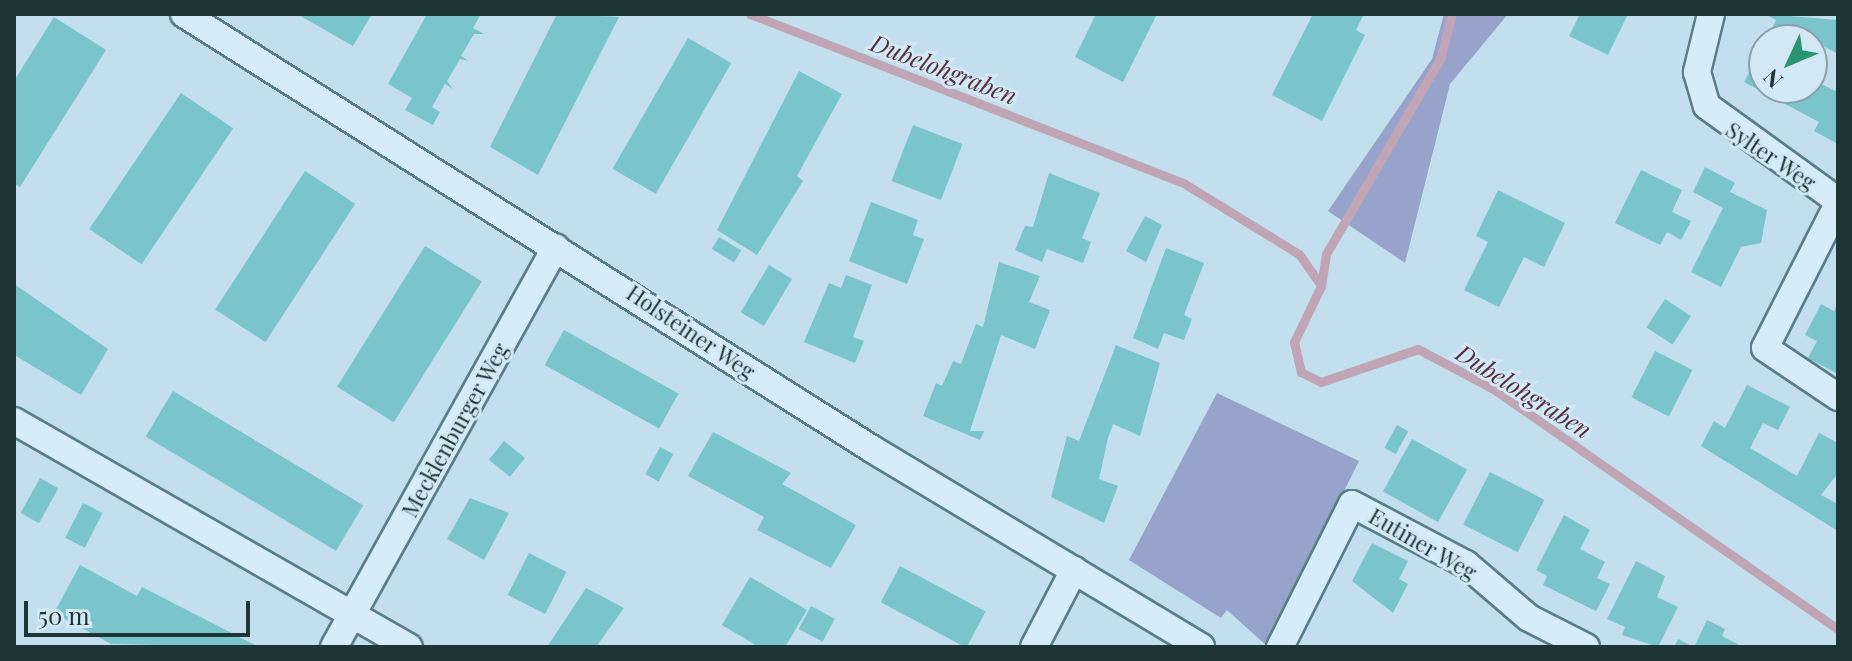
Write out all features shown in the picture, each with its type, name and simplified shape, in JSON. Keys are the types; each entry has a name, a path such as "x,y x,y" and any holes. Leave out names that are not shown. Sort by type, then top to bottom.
{"street":[{"name":"Holsteiner Weg","path":"184,14 1201,647"},
{"name":"Sylter Weg","path":"1711,14 1697,72 1707,106 1838,203"},
{"path":"1838,203 1765,348 1838,397"},
{"name":"Mecklenburger Weg","path":"334,647 556,247"},
{"path":"14,421 409,647"},
{"name":"Eutiner Weg","path":"1280,647 1352,504 1466,564 1529,618 1586,647"},
{"path":"1034,647 1074,570"}],"shaded area":[{"path":"1444,14 1508,14 1450,84 1405,263 1328,211 1432,59"},
{"path":"1217,393 1359,461 1267,646 1227,610 1221,618 1129,560"}],"building":[{"path":"297,14 372,14 353,46"},
{"path":"427,14 481,14 473,28 484,34 474,34 461,56 469,61 460,59 447,81 453,89 445,84 432,107 440,112 433,125 405,110 412,98 388,84"},
{"path":"557,14 619,17 538,175 490,147"},
{"path":"1096,14 1157,14 1123,82 1075,57"},
{"path":"1313,14 1364,14 1356,30 1365,35 1322,121 1272,95"},
{"path":"1580,14 1628,14 1608,55 1569,36"},
{"path":"1765,14 1838,20 1838,54 1828,48 1828,24 1774,24 1776,20"},
{"path":"54,17 106,50 20,187 14,184 14,81"},
{"path":"688,38 731,63 656,194 612,169"},
{"path":"799,71 842,94 797,176 803,181 757,255 717,230"},
{"path":"1838,86 1838,144 1814,131 1819,122 1785,104 1828,104 1828,87 1835,91"},
{"path":"181,93 233,128 142,264 89,229"},
{"path":"913,125 962,144 941,200 891,181"},
{"path":"1705,167 1735,183 1730,192 1767,210 1761,243 1741,247 1721,287 1691,272 1723,208 1693,192"},
{"path":"1641,170 1682,190 1672,212 1691,221 1681,240 1667,232 1660,245 1615,223"},
{"path":"305,171 355,204 265,342 215,309"},
{"path":"1049,173 1100,193 1082,238 1091,242 1083,263 1047,249 1042,262 1015,250 1025,226 1033,227"},
{"path":"1498,190 1565,223 1544,267 1524,257 1499,307 1464,290 1488,242 1476,236"},
{"path":"871,202 918,220 913,235 924,239 907,284 849,261"},
{"path":"1145,216 1162,225 1146,262 1126,251"},
{"path":"719,237 741,250 734,262 712,249"},
{"path":"425,246 482,282 394,422 337,387"},
{"path":"1166,248 1204,263 1184,315 1192,319 1184,340 1164,333 1158,349 1133,338"},
{"path":"999,262 1040,276 1029,302 1050,310 1035,349 1001,335 970,431 984,431 980,440 923,416 936,383 942,386 953,361 961,364 976,324 983,327"},
{"path":"769,265 792,279 764,326 741,312"},
{"path":"846,275 872,285 853,337 864,341 855,363 804,342 829,283 841,288"},
{"path":"14,284 108,349 81,395 16,356"},
{"path":"1665,299 1691,316 1672,344 1646,328"},
{"path":"1838,303 1838,374 1808,358 1817,341 1805,335 1821,304 1834,311"},
{"path":"564,330 679,394 659,428 545,365"},
{"path":"1116,345 1160,363 1140,436 1113,424 1108,438 1099,479 1118,486 1104,523 1051,497 1067,436 1079,441"},
{"path":"1655,351 1692,370 1669,416 1631,397"},
{"path":"1747,385 1790,407 1778,430 1763,423 1750,448 1797,476 1819,433 1838,443 1838,473 1821,495 1838,504 1838,531 1701,446 1714,421 1725,428"},
{"path":"173,391 363,505 336,551 146,436"},
{"path":"1397,425 1408,431 1396,454 1384,448"},
{"path":"713,432 791,473 782,484 856,525 831,568 757,530 764,517 688,476"},
{"path":"1412,439 1467,470 1438,522 1383,491"},
{"path":"504,441 525,458 510,477 489,460"},
{"path":"660,447 673,454 659,481 645,474"},
{"path":"1490,472 1544,500 1518,552 1463,525"},
{"path":"40,478 58,488 39,523 21,513"},
{"path":"470,498 509,513 484,560 447,539"},
{"path":"83,503 103,513 85,548 65,538"},
{"path":"1564,515 1590,530 1580,549 1605,562 1597,578 1610,584 1596,611 1543,585 1547,576 1536,570"},
{"path":"1372,543 1408,561 1399,579 1408,584 1393,613 1352,581"},
{"path":"529,553 566,572 545,614 508,595"},
{"path":"1636,561 1665,576 1657,597 1678,607 1658,647 1622,635 1625,627 1607,619"},
{"path":"80,565 137,596 142,587 259,647 111,644 54,613"},
{"path":"900,566 986,612 965,647 881,602"},
{"path":"750,577 807,610 785,647 759,647 722,625"},
{"path":"586,588 624,608 596,647 547,647"},
{"path":"811,606 835,619 823,642 799,629"},
{"path":"1707,620 1725,629 1722,636 1743,647 1694,647"},
{"path":"1678,639 1694,647 1674,647"}],"waterway":[{"name":"Dubelohgraben","path":"750,14 1185,184 1299,254 1321,286 1294,342 1301,372 1321,382 1418,349 1495,390 1838,629"},
{"path":"1321,286 1326,254 1440,59 1452,14"}]}
